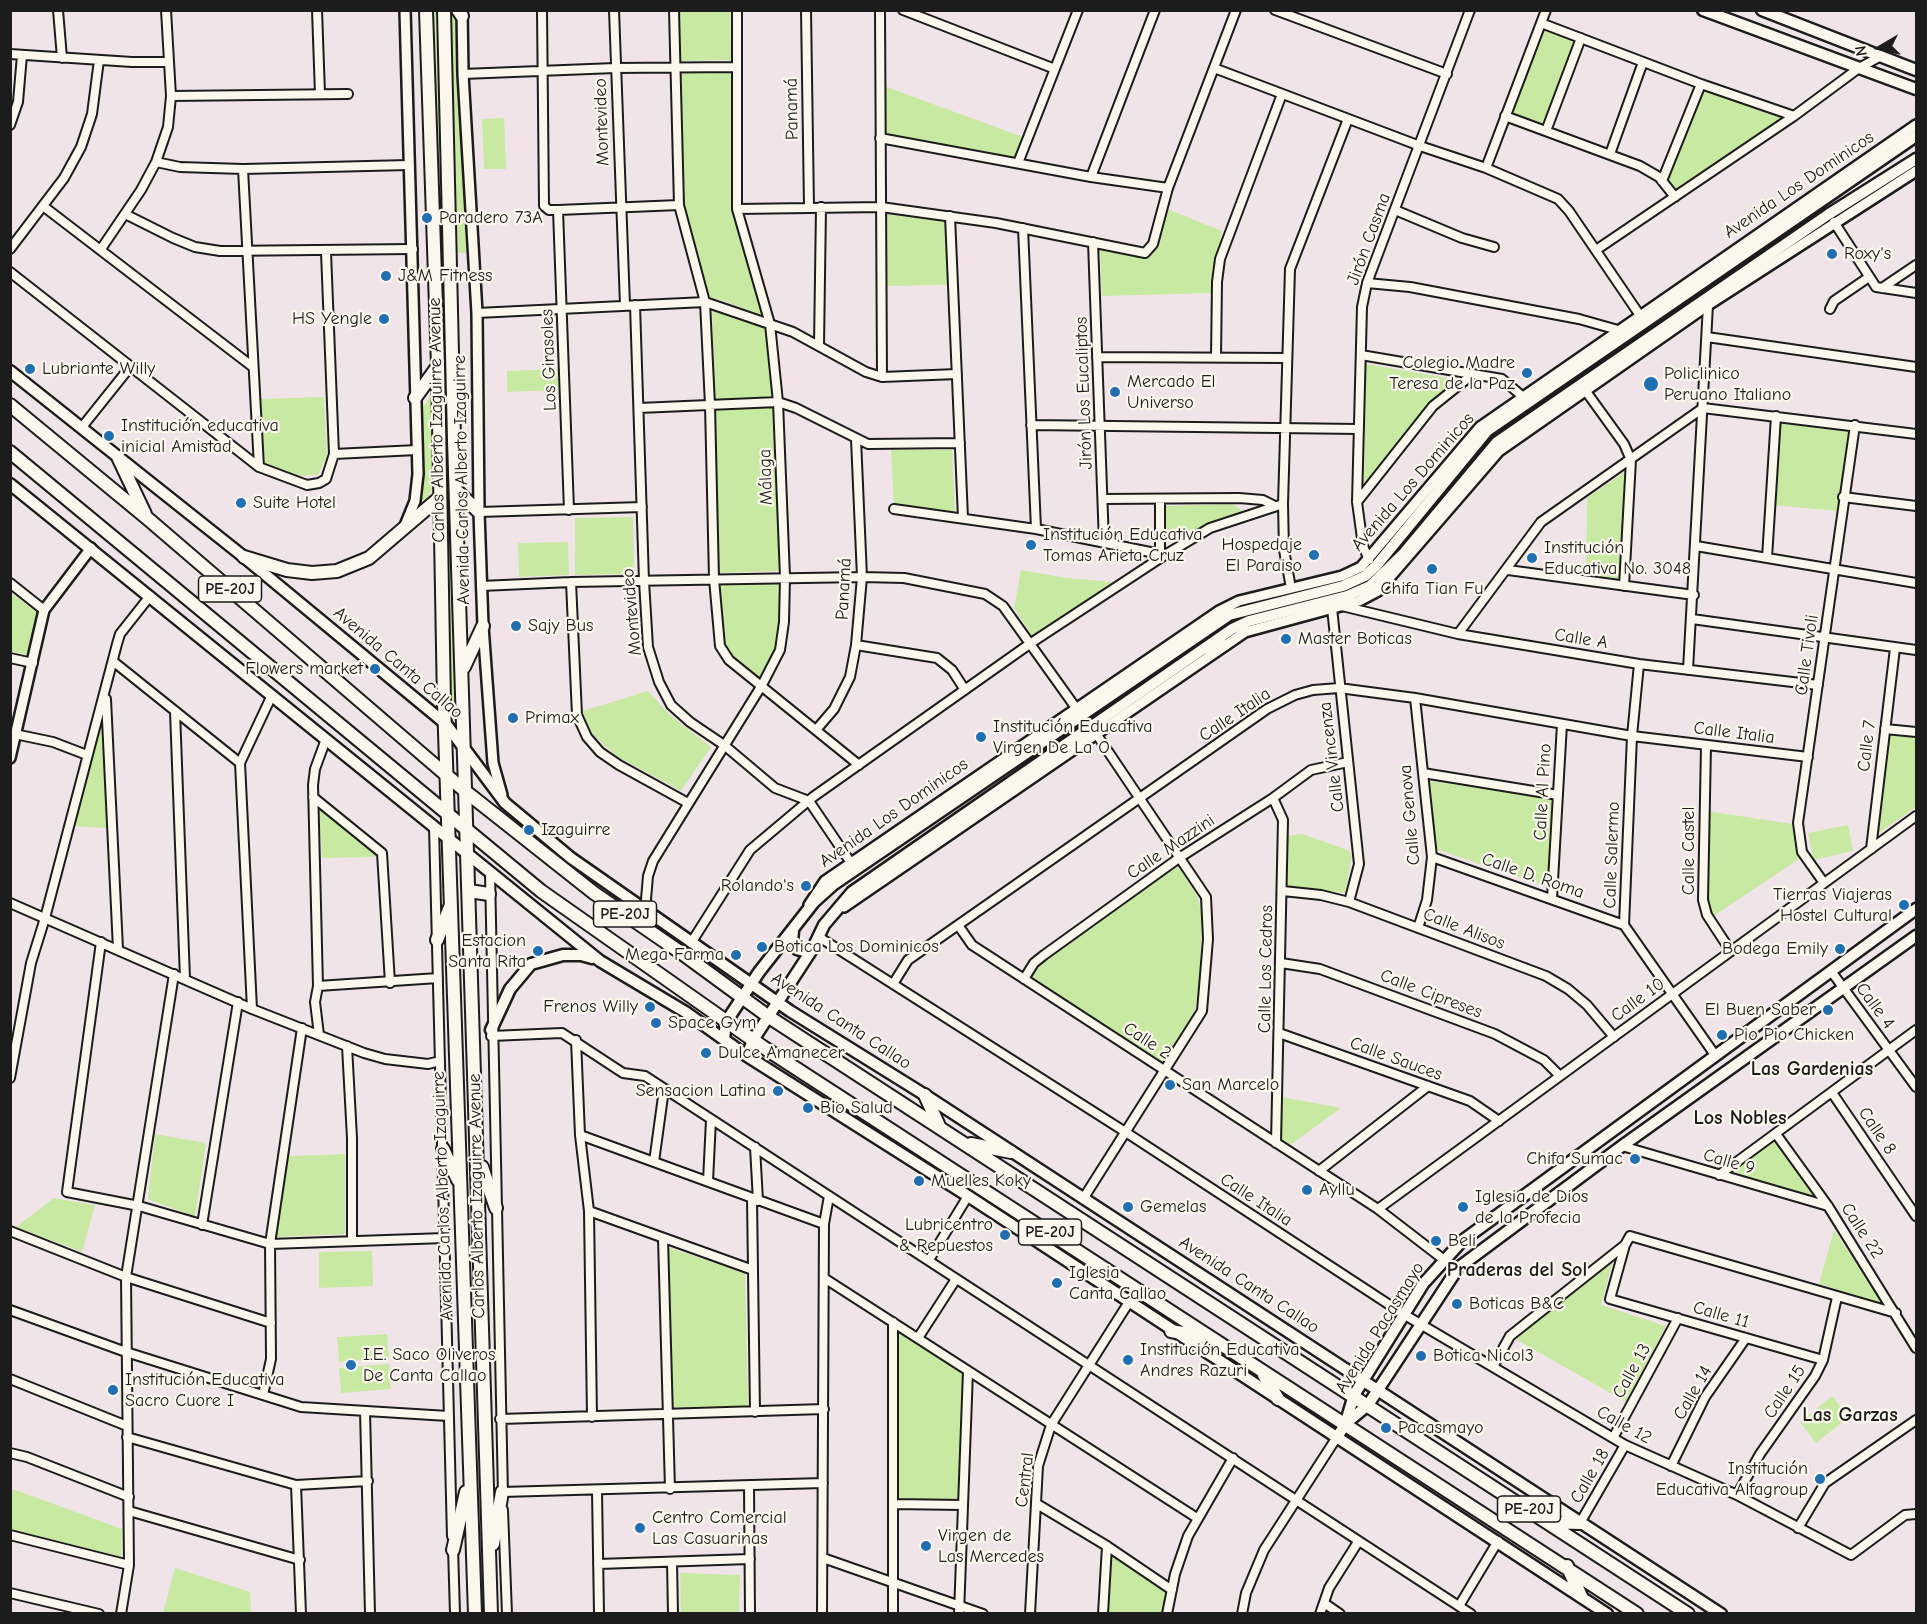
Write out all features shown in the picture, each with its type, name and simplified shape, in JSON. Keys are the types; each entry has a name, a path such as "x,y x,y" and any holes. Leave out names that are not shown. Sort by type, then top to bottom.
{"main road":[{"path":"416,10 427,24"},
{"name":"Carlos Alberto Izaguirre Avenue","path":"426,10 438,366 438,499 449,813"},
{"name":"Carlos Alberto Izaguirre Avenue","path":"444,10 453,440 457,491 467,828"},
{"path":"1703,10 1917,89"},
{"path":"1762,10 1917,70"},
{"name":"Avenida Los Dominicos","path":"724,1039 726,1022 741,998 807,911 834,884 1225,618 1255,607 1343,586 1365,576 1376,566 1487,431 1653,314 1917,136"},
{"path":"431,156 438,164 448,160"},
{"name":"Avenida Los Dominicos","path":"747,1056 753,1040 813,948 828,920 852,892 1201,650 1244,623 1360,592 1380,579 1489,449 1604,367 1829,214 1917,159"},
{"path":"1653,314 1664,297"},
{"path":"1604,367 1624,363"},
{"path":"415,398 438,366"},
{"name":"Avenida Canta Callao","path":"10,371 244,557 446,724 464,745 505,803 571,858 778,1003 925,1095 1721,1614"},
{"name":"Avenida Canta Callao","path":"10,405 147,518 465,790 594,893 684,954 769,1017 1688,1614"},
{"path":"438,441 448,436 453,440"},
{"name":"PE-20J","path":"10,452 542,891 753,1040 1262,1372 1566,1565 1637,1614"},
{"path":"118,457 147,518"},
{"path":"1445,480 1452,459"},
{"path":"10,484 600,961 687,1013 747,1056 968,1197 1607,1614"},
{"path":"457,491 479,512"},
{"path":"244,557 286,570 312,573 337,571 369,558 438,499"},
{"path":"1404,553 1423,543"},
{"path":"1255,607 1267,594"},
{"path":"462,671 483,626"},
{"path":"1201,650 1225,645"},
{"name":"Avenida Carlos Alberto Izaguirre","path":"449,813 474,1614"},
{"name":"Avenida Carlos Alberto Izaguirre","path":"467,828 491,1614"},
{"path":"469,891 489,894"},
{"path":"437,940 452,903"},
{"name":"Avenida Pacasmayo","path":"1345,1425 1354,1395 1423,1284 1443,1259 1471,1234 1917,909"},
{"path":"794,931 792,941 797,949 807,951 813,948"},
{"name":"Avenida Pacasmayo","path":"1345,1425 1368,1405 1458,1268 1622,1146 1917,936"},
{"path":"491,1033 510,989 531,964 563,955 580,955 600,961"},
{"path":"925,1095 940,1127"},
{"path":"963,1142 1011,1152"},
{"path":"443,1149 461,1186"},
{"path":"477,1152 496,1208"},
{"path":"1171,1330 1213,1339"},
{"path":"467,1358 482,1358"},
{"path":"1377,1359 1386,1358 1393,1368"},
{"path":"1262,1372 1278,1399"},
{"path":"1337,1437 1345,1425"},
{"path":"453,1550 470,1473"},
{"path":"489,1569 502,1492"},
{"path":"1549,1522 1580,1523"},
{"path":"1566,1565 1581,1596"}],"street":[{"path":"58,10 62,58"},
{"path":"101,249 127,215 156,162 168,128 171,96 166,10"},
{"path":"317,10 320,94"},
{"path":"404,530 415,501 417,450 405,10"},
{"path":"542,10 544,206 549,210 558,210 679,205"},
{"name":"Montevideo","path":"614,10 625,305"},
{"path":"674,10 679,205 705,302 711,405 714,579 720,646 729,660 859,765"},
{"name":"Málaga","path":"645,911 648,876 653,861 762,685 780,650 785,577 778,402 770,324 737,209 737,10"},
{"name":"Panamá","path":"806,10 809,207"},
{"path":"880,10 882,377"},
{"path":"903,10 1054,69"},
{"path":"1018,163 1078,10"},
{"path":"1091,177 1155,10"},
{"path":"737,209 881,207 1023,228 1148,251 1168,188 1236,10"},
{"path":"1275,10 1446,74"},
{"name":"Jirón Casma","path":"1369,560 1363,546 1357,502 1362,307 1367,283 1470,10"},
{"path":"1486,168 1546,10"},
{"name":"Avenida Carlos Alberto Izaguirre","path":"461,12 477,313 479,512 483,626 493,763 505,803"},
{"path":"1541,23 1701,84 1794,116"},
{"path":"1546,131 1581,38"},
{"path":"10,54 168,62"},
{"path":"10,125 18,102 22,54"},
{"path":"1596,250 1794,116 1859,68 1881,56"},
{"path":"10,249 64,178 81,147 92,114 99,60"},
{"path":"1610,154 1643,62"},
{"path":"463,74 615,68 737,67"},
{"path":"1214,68 1420,146 1486,168 1558,200 1596,250 1639,314"},
{"path":"1662,181 1701,84"},
{"path":"171,96 348,94"},
{"path":"1216,357 1217,282 1220,259 1282,94"},
{"path":"1505,116 1640,166 1662,181 1675,197"},
{"path":"1291,588 1284,550 1283,504 1290,268 1348,119"},
{"name":"Avenida Los Dominicos","path":"807,911 818,889 851,863 1219,611 1239,602 1267,594 1342,576 1369,560 1480,427 1639,314 1917,125"},
{"path":"880,138 1091,177 1168,188"},
{"path":"156,162 180,167 243,169 409,165"},
{"path":"243,169 259,467"},
{"name":"Avenida Los Dominicos","path":"828,920 856,897 1095,732 1250,630 1337,607 1378,591 1423,543 1495,454 1708,305 1834,222 1917,171"},
{"path":"43,206 253,367"},
{"path":"819,346 821,207"},
{"name":"Los Girasoles","path":"558,210 569,510"},
{"path":"1395,210 1462,238 1494,248"},
{"path":"127,215 195,247 247,252 413,249"},
{"path":"950,216 963,519"},
{"path":"1834,222 1876,287 1917,293"},
{"path":"1023,228 1036,528"},
{"name":"Jirón Los Eucaliptos","path":"1093,242 1104,543"},
{"path":"10,272 259,467 286,479 307,484 319,483 331,471 334,454 326,252"},
{"path":"1882,288 1917,266"},
{"path":"1830,309 1834,301 1869,277"},
{"path":"1367,283 1422,289 1579,319 1618,330"},
{"path":"477,313 705,302 770,324 819,346 866,372 882,377 957,374"},
{"name":"Montevideo","path":"635,305 648,648 659,682 671,705 690,722 724,744 775,788 808,801"},
{"path":"1688,670 1694,595 1708,305"},
{"path":"1707,337 1917,367"},
{"path":"1361,356 1502,379 1522,396"},
{"path":"1097,357 1286,358"},
{"path":"82,427 130,367"},
{"path":"1357,502 1432,406 1473,374"},
{"path":"1585,390 1624,444 1631,460 1624,586"},
{"path":"639,408 778,402 796,408 868,444 960,443"},
{"path":"1458,634 1508,570 1541,522 1703,408 1855,424 1917,434"},
{"path":"1767,558 1776,416"},
{"name":"Calle Tivoli","path":"1824,883 1802,852 1798,823 1855,424"},
{"path":"1031,425 1284,430 1359,429"},
{"name":"Panamá","path":"816,730 834,709 850,677 856,645 862,577 856,439"},
{"path":"334,454 417,450"},
{"path":"1843,497 1917,506"},
{"path":"1103,499 1249,499 1263,500 1273,505"},
{"path":"1160,499 1163,554"},
{"path":"691,943 750,850 808,801 1031,643 1163,554 1210,528 1273,505 1283,504"},
{"path":"479,512 642,507"},
{"path":"894,509 1036,528 1163,554"},
{"path":"1696,546 1917,583"},
{"path":"10,758 13,734 33,663 44,610 91,548"},
{"path":"1508,570 1694,595"},
{"path":"481,586 571,582 862,577 904,578 986,594 1003,606 1076,708"},
{"path":"571,582 578,715 587,737 600,752 619,765 688,804"},
{"path":"10,583 44,610"},
{"path":"10,1077 25,986 120,634 150,596"},
{"name":"Calle A","path":"1337,607 1458,634 1639,664 1818,685"},
{"name":"Calle Vincenza","path":"1337,607 1339,688 1359,864 1349,902"},
{"path":"1692,619 1917,650"},
{"path":"856,645 942,661 965,690"},
{"name":"Calle 7","path":"1871,849 1895,648"},
{"path":"10,658 33,663"},
{"path":"114,662 240,763"},
{"name":"Calle Salermo","path":"1639,664 1632,736 1624,925 1716,1055"},
{"name":"Calle Italia","path":"893,984 908,960 1278,703 1312,690 1339,688 1414,698 1632,736 1808,757"},
{"path":"105,692 118,949"},
{"path":"252,1009 240,763 272,695"},
{"name":"Calle Genova","path":"1414,698 1432,857 1427,900 1418,928"},
{"path":"175,711 185,979"},
{"name":"Calle Al Pino","path":"1552,898 1562,724"},
{"path":"1885,729 1917,732"},
{"path":"1083,1199 1202,1011 1206,979 1208,910 1206,897 1095,732"},
{"path":"13,734 53,742 87,755"},
{"path":"319,1035 315,1002 318,986 313,797 315,768 326,739"},
{"name":"Calle Castel","path":"1706,746 1703,900 1707,915 1730,950"},
{"name":"Calle Mazzini","path":"1024,979 1044,955 1179,858 1273,798 1311,770 1348,762"},
{"path":"1422,773 1558,795"},
{"path":"313,797 382,853 390,983"},
{"name":"Calle Los Cedros","path":"1273,798 1283,820 1276,1143"},
{"path":"808,801 851,863"},
{"name":"Calle 10","path":"1377,1209 1917,816"},
{"path":"434,827 455,1614"},
{"name":"Calle D. Roma","path":"1432,857 1624,925"},
{"name":"Carlos Alberto Izaguirre Avenue","path":"490,873 491,1033 507,1614"},
{"name":"Calle Alisos","path":"1282,891 1321,895 1349,902 1546,976 1568,989 1587,1005 1614,1036"},
{"path":"10,903 252,1009 347,1046 385,1059 428,1064 440,1060"},
{"name":"Calle 2","path":"958,925 972,945 1377,1209 1443,1259"},
{"name":"Calle Italia","path":"819,937 1127,1132 1405,1315 1422,1323"},
{"path":"101,942 67,1192 138,1206 270,1244 445,1238"},
{"name":"Calle Cipreses","path":"1281,963 1320,969 1495,1034 1537,1056 1560,1076"},
{"name":"Calle 4","path":"1832,971 1917,1087"},
{"path":"124,1613 129,1565 126,1277 174,974"},
{"path":"318,986 438,978"},
{"path":"202,1225 238,1002"},
{"path":"264,1395 271,1359 270,1244 302,1028"},
{"path":"1719,1175 1833,1094 1889,1049 1917,1030"},
{"path":"491,1033 556,1032 576,1040 623,1073 645,1076 1471,1614"},
{"name":"Calle Sauces","path":"1279,1033 1470,1101 1498,1121"},
{"path":"576,1040 580,1135 589,1211 592,1417"},
{"path":"347,1046 352,1138 352,1241"},
{"path":"1318,1171 1428,1086"},
{"path":"654,1162 664,1089"},
{"name":"Calle 8","path":"1833,1094 1917,1216"},
{"path":"708,1181 711,1120"},
{"name":"Calle 22","path":"1776,1134 1828,1206 1913,1337 1917,1348"},
{"path":"580,1135 824,1224"},
{"name":"Calle 9","path":"1622,1146 1828,1206"},
{"path":"755,1147 753,1270 755,1412"},
{"path":"822,1614 824,1224 829,1196"},
{"path":"928,1260 968,1197"},
{"path":"589,1211 753,1270"},
{"path":"10,1231 126,1277 271,1323"},
{"path":"1494,1365 1509,1336 1625,1245 1630,1236 1896,1313"},
{"path":"663,1238 670,1489"},
{"name":"Calle 11","path":"1625,1245 1610,1299 1823,1360"},
{"path":"824,1278 1197,1518"},
{"path":"918,1338 956,1279"},
{"name":"Calle 15","path":"1737,1495 1760,1454 1815,1376 1823,1360 1838,1297"},
{"name":"Central","path":"1030,1614 1038,1466 1051,1425 1129,1302"},
{"path":"10,1310 126,1352 301,1407 448,1416"},
{"name":"Calle 13","path":"1613,1437 1678,1318"},
{"path":"893,1322 893,1614"},
{"name":"Calle 12","path":"1422,1323 1625,1445 1737,1495 1851,1555 1905,1515 1917,1514"},
{"name":"Calle 14","path":"1671,1466 1706,1397 1746,1338"},
{"path":"959,1609 968,1371"},
{"path":"10,1379 127,1426"},
{"path":"500,1419 824,1409"},
{"path":"365,1411 369,1614"},
{"path":"1798,1528 1825,1483 1917,1420"},
{"path":"127,1437 296,1485 368,1480"},
{"path":"1242,1614 1254,1572 1295,1498 1337,1437"},
{"name":"Calle 18","path":"1580,1523 1625,1445"},
{"path":"10,1453 27,1457 129,1497"},
{"path":"1167,1614 1180,1556 1197,1518 1233,1458"},
{"path":"502,1492 823,1484"},
{"path":"296,1485 301,1614"},
{"path":"749,1486 750,1614"},
{"path":"597,1491 599,1614"},
{"path":"894,1504 963,1505"},
{"path":"1036,1504 1107,1546 1172,1590"},
{"path":"129,1511 300,1560"},
{"path":"10,1535 129,1565"},
{"path":"1459,1606 1498,1541"},
{"path":"1320,1614 1329,1588 1358,1542"},
{"path":"1103,1614 1107,1546"},
{"path":"823,1558 894,1582 959,1609 983,1614"},
{"path":"598,1564 750,1559"},
{"path":"672,1562 673,1614"},
{"path":"10,1593 99,1614"},
{"path":"1324,1603 1340,1614"}],"green space":[{"path":"434,11 441,11 444,149 437,149"},
{"path":"450,11 458,11 466,253 458,253"},
{"path":"679,11 730,11 731,60 681,61"},
{"path":"1543,28 1576,41 1544,126 1510,114"},
{"path":"731,69 732,202 765,317 719,299 707,298 685,212 681,71"},
{"path":"884,86 1023,137 1015,159 886,134"},
{"path":"1704,89 1783,118 1677,189 1667,180"},
{"path":"504,118 506,169 484,169 482,119"},
{"path":"1167,209 1222,231 1211,293 1102,296 1100,248 1150,258"},
{"path":"885,213 945,220 948,285 886,286"},
{"path":"440,269 446,270 451,423 445,424"},
{"path":"712,308 765,326 775,397 715,400"},
{"path":"1366,364 1459,380 1430,403 1364,487"},
{"path":"558,369 559,390 507,392 507,371"},
{"path":"433,391 437,475 427,502 419,498 423,470 423,407"},
{"path":"324,397 327,456 318,475 299,476 265,465 260,399"},
{"path":"776,406 781,571 718,573 714,409"},
{"path":"1776,422 1848,430 1838,511 1772,505"},
{"path":"445,442 449,447 457,711 449,707"},
{"path":"891,450 952,450 955,515 894,507"},
{"path":"1626,471 1620,579 1586,575 1587,498"},
{"path":"1232,504 1243,511 1169,543 1165,535 1164,506"},
{"path":"633,517 634,574 575,575 575,518"},
{"path":"568,542 569,575 519,577 518,543"},
{"path":"1021,570 1066,578 1112,582 1033,637 1014,608"},
{"path":"781,582 782,609 777,649 761,678 732,659 723,645 718,584"},
{"path":"10,592 38,613 28,655 11,651"},
{"path":"648,691 670,715 711,747 681,791 618,757 594,736 584,718 583,711"},
{"path":"103,718 106,828 73,826"},
{"path":"1888,734 1916,737 1916,807 1876,835"},
{"path":"1429,781 1552,797 1548,887 1436,849"},
{"path":"319,809 375,850 376,857 322,858"},
{"path":"1707,811 1792,824 1799,859 1712,917 1705,895"},
{"path":"1848,825 1853,851 1813,860 1808,833"},
{"path":"1302,834 1348,850 1352,855 1345,893 1287,887 1287,836"},
{"path":"1178,866 1197,895 1202,916 1199,993 1192,1019 1163,1062 1030,978 1040,964"},
{"path":"1282,1097 1341,1108 1289,1146 1280,1142"},
{"path":"155,1134 206,1143 195,1217 148,1199"},
{"path":"1774,1141 1816,1198 1731,1171"},
{"path":"345,1154 345,1234 276,1237 288,1156"},
{"path":"54,1198 95,1205 82,1252 16,1227"},
{"path":"1834,1230 1884,1304 1819,1284"},
{"path":"667,1247 745,1273 748,1407 672,1410"},
{"path":"372,1251 373,1286 319,1288 319,1252"},
{"path":"1614,1257 1601,1305 1666,1326 1626,1402 1517,1340 1528,1326"},
{"path":"897,1329 964,1374 958,1502 898,1500"},
{"path":"387,1334 389,1358 339,1362 337,1337"},
{"path":"389,1364 391,1389 341,1393 339,1368"},
{"path":"1832,1396 1849,1417 1816,1443 1800,1422"},
{"path":"10,1488 122,1529 121,1558 11,1531"},
{"path":"1110,1554 1166,1592 1163,1613 1108,1613"},
{"path":"175,1568 250,1592 251,1613 163,1613"},
{"path":"680,1573 740,1575 739,1613 681,1613"}],"place":[{"name":"Paradero 73A","path":"427,218"},
{"name":"Roxy's","path":"1832,254"},
{"name":"J&M Fitness","path":"386,276"},
{"name":"HS Yengle","path":"384,319"},
{"name":"Lubriante Willy","path":"30,369"},
{"name":"Colegio Madre Teresa de la Paz","path":"1527,373"},
{"name":"Policlinico Peruano Italiano","path":"1651,384"},
{"name":"Mercado El Universo","path":"1115,392"},
{"name":"Institución educativa inicial Amistad","path":"109,436"},
{"name":"Suite Hotel","path":"241,503"},
{"name":"Institución Educativa Tomas Arieta Cruz","path":"1031,545"},
{"name":"Hospedaje El Paraiso","path":"1314,555"},
{"name":"Institución Educativa No. 3048","path":"1532,558"},
{"name":"Chifa Tian Fu","path":"1432,569"},
{"name":"Sajy Bus","path":"516,626"},
{"name":"Master Boticas","path":"1286,639"},
{"name":"Flowers market","path":"375,669"},
{"name":"Primax","path":"513,718"},
{"name":"Institución Educativa Virgen De La O","path":"981,737"},
{"name":"Izaguirre","path":"529,830"},
{"name":"Rolando's","path":"806,886"},
{"name":"Tierras Viajeras Hostel Cultural","path":"1904,905"},
{"name":"Botica Los Dominicos","path":"762,947"},
{"name":"Bodega Emily","path":"1840,949"},
{"name":"Estacion Santa Rita","path":"538,951"},
{"name":"Mega Farma","path":"736,955"},
{"name":"Frenos Willy","path":"650,1007"},
{"name":"El Buen Saber","path":"1828,1010"},
{"name":"Space Gym","path":"656,1023"},
{"name":"Pio Pio Chicken","path":"1722,1035"},
{"name":"Dulce Amanecer","path":"706,1053"},
{"name":"San Marcelo","path":"1170,1085"},
{"name":"Sensacion Latina","path":"778,1091"},
{"name":"Bio Salud","path":"808,1108"},
{"name":"Chifa Sumac","path":"1635,1159"},
{"name":"Muelles Koky","path":"919,1181"},
{"name":"Ayllu","path":"1307,1190"},
{"name":"Gemelas","path":"1128,1207"},
{"name":"Iglesia de Dios de la Profecia","path":"1463,1207"},
{"name":"Lubricentro & Repuestos","path":"1005,1235"},
{"name":"Beli","path":"1436,1241"},
{"name":"Iglesia Canta Callao","path":"1057,1283"},
{"name":"Boticas B&C","path":"1457,1304"},
{"name":"Botica Nicol3","path":"1421,1356"},
{"name":"Institución Educativa Andres Razuri","path":"1128,1360"},
{"name":"I.E. Saco Oliveros De Canta Callao","path":"351,1365"},
{"name":"Institución Educativa Sacro Cuore I","path":"113,1390"},
{"name":"Pacasmayo","path":"1386,1428"},
{"name":"Institución Educativa Alfagroup","path":"1820,1479"},
{"name":"Centro Comercial Las Casuarinas","path":"640,1528"},
{"name":"Virgen de Las Mercedes","path":"926,1546"}],"district":[{"name":"Las Gardenias","path":"1812,1069"},
{"name":"Los Nobles","path":"1740,1118"},
{"name":"Praderas del Sol","path":"1517,1270"},
{"name":"Las Garzas","path":"1850,1415"}]}
